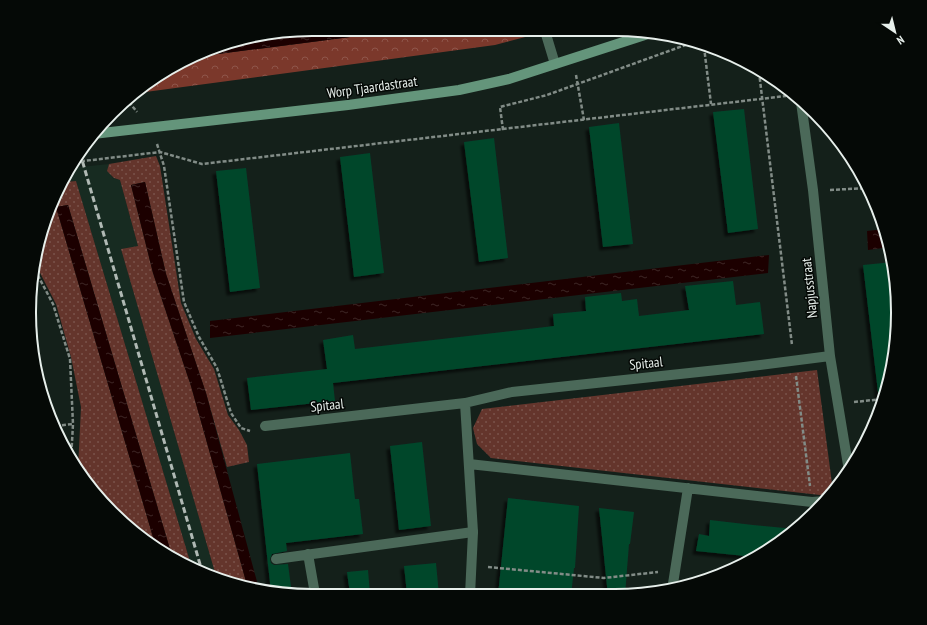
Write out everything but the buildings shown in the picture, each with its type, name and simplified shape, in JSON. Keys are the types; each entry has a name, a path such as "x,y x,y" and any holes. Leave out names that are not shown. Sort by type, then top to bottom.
{"main road":[{"name":"Worp Tjaardastraat","path":"102,133 348,105 460,90 509,79 638,37"}],"street":[{"path":"547,36 555,64"},
{"name":"Napjusstraat","path":"802,110 813,190 830,356 847,461"},
{"name":"Spitaal","path":"264,426 465,403 512,392 830,356"},
{"path":"465,403 473,532 470,589"},
{"path":"469,464 816,502"},
{"path":"673,583 688,488"},
{"path":"276,559 473,532"},
{"path":"308,554 314,589"}],"path":[{"path":"503,130 500,107 547,95 686,45"},
{"path":"704,52 711,104"},
{"path":"572,58 584,120"},
{"path":"760,77 812,502"},
{"path":"82,161 160,152 202,164 503,130 762,98 787,96"},
{"path":"153,128 164,166 184,302 199,337 217,368 231,414 241,428 253,432 264,426"},
{"path":"813,190 861,188"},
{"path":"38,276 53,304 70,359 73,424 72,448"},
{"path":"838,404 876,400"},
{"path":"61,425 73,424"},
{"path":"471,565 604,578 674,570"}],"shaded area":[{"path":"156,156 160,166 181,303 196,339 214,369 228,415 239,430 247,445 249,462 227,467 206,393 166,274 145,182 131,185 153,273 191,386 246,581 214,571 121,249 138,246 120,180 114,178 107,171 109,164"},
{"path":"109,164 108,171 113,178 120,180 138,246 121,249 214,571 190,560 76,181 69,182 77,167"},
{"path":"76,181 190,560 170,549 68,205 57,207 69,182"},
{"path":"56,209 153,538 117,508 93,481 78,459 81,407 71,357 56,304 39,271 45,241"},
{"path":"817,370 832,483 822,495 491,458 477,444 473,428 482,409"}],"green space":[{"path":"358,36 529,36 495,45 146,92 174,73 214,55"}],"water":[{"path":"358,36 214,55 241,45 276,38"},
{"path":"145,182 166,274 206,393 258,584 246,581 191,386 153,273 131,185"},
{"path":"68,205 170,549 153,538 57,207"},
{"path":"878,230 884,248 868,250 867,231"},
{"path":"769,255 768,273 210,338 210,321"}],"railway":[{"path":"82,160 200,565"}]}
